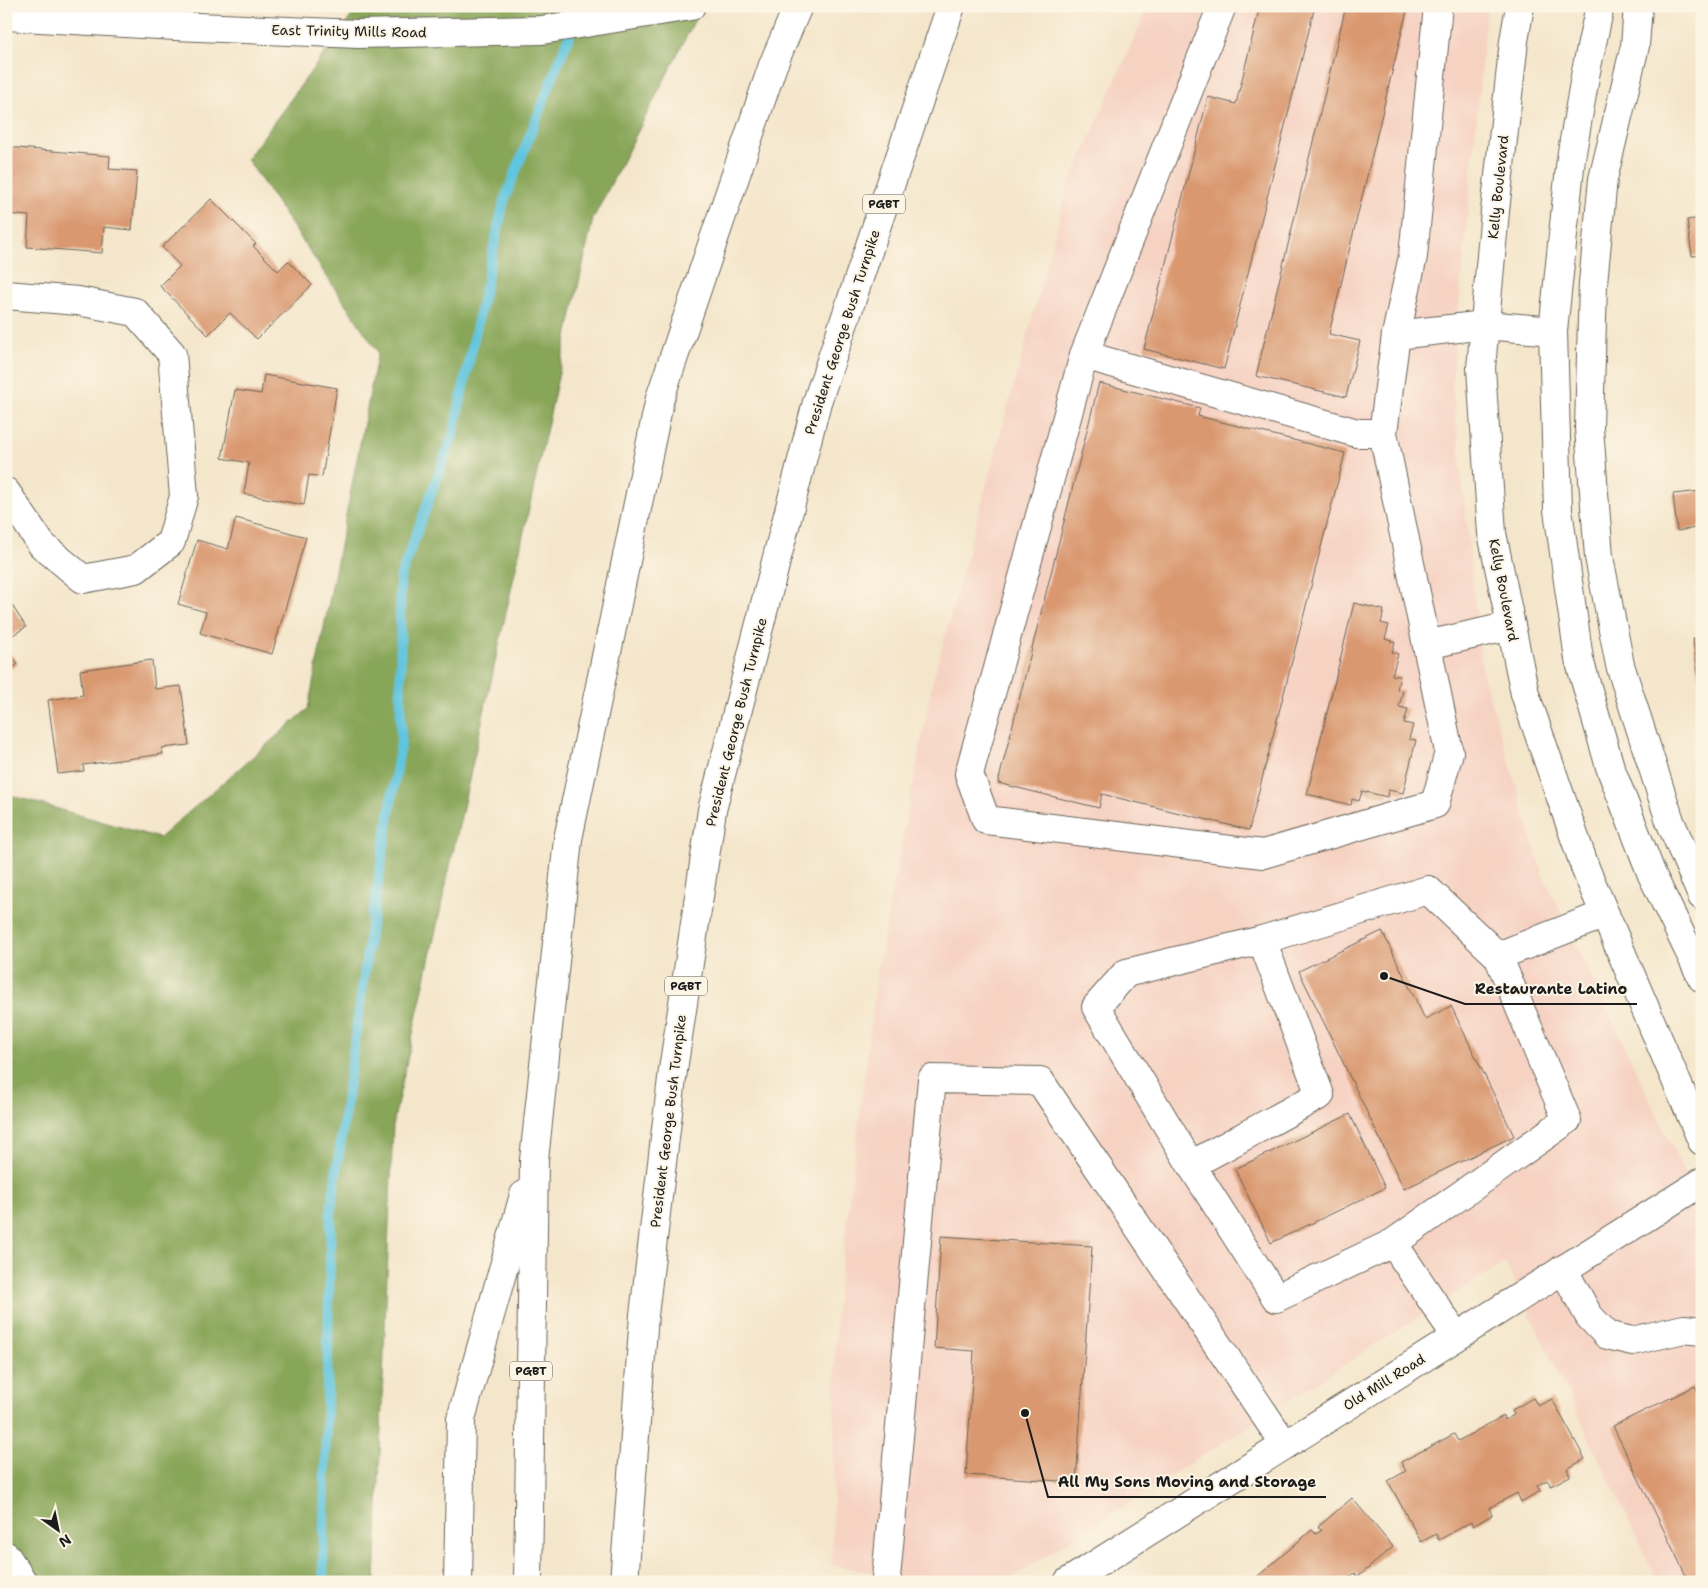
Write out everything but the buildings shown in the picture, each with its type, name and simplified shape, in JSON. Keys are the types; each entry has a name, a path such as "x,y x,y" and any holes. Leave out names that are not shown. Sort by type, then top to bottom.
{"main road":[{"name":"East Trinity Mills Road","path":"6,16 358,34 542,30 691,6"},
{"name":"PGBT","path":"528,1582 534,1160 568,839 660,398 773,65 798,6"},
{"name":"President George Bush Turnpike","path":"624,1582 644,1315 673,1070 712,810 817,402 951,6"},
{"path":"1222,6 1084,356 969,774 986,820 1264,854 1435,804 1449,752 1384,432 1396,335 1413,256 1438,6"},
{"name":"Kelly Boulevard","path":"1520,6 1514,41 1495,212 1481,368 1492,533 1525,694 1586,870 1702,1141"},
{"path":"1600,6 1570,158 1553,331 1558,510 1579,659 1610,768 1648,866 1702,978"},
{"path":"1638,6 1636,46 1603,179 1593,283 1589,428 1600,557 1620,665 1670,822 1702,896"},
{"path":"6,295 78,302 135,312 172,354 184,496 171,542 136,569 83,579 42,545 6,492"},
{"path":"1396,335 1485,325 1553,331"},
{"path":"1084,356 1357,433 1384,432"},
{"path":"1427,645 1511,626"},
{"path":"1428,890 1498,956 1567,1120 1393,1244 1276,1298 1191,1165 1096,1007 1126,973 1262,940 1428,890"},
{"path":"1498,956 1605,914"},
{"path":"1191,1165 1320,1095 1262,940"},
{"path":"888,1582 886,1578 932,1079 1040,1081 1285,1445"},
{"path":"458,1582 461,1419 534,1160"},
{"name":"Old Mill Road","path":"1068,1582 1702,1182"},
{"path":"1393,1244 1456,1336"},
{"path":"1563,1269 1589,1316 1606,1335 1632,1342 1684,1329 1702,1332"},
{"path":"6,1556 23,1582"}],"shaded area":[{"path":"1148,6 1487,6 1452,382 1482,671 1543,875 1702,1209 1702,1582 1658,1582 1505,1262 1005,1582 935,1582 832,1566 836,1309 877,972 932,684 1067,190"}],"green space":[{"path":"359,6 702,6 593,219 393,1124 375,1582 27,1582 6,1548 6,794 159,838 308,709 378,352 247,159"}],"waterway":[{"path":"324,1582 331,1211 370,932 401,742 400,578 453,435 504,201 581,6"}],"place":[{"name":"Restaurante Latino","path":"1384,976"},
{"name":"All My Sons Moving and Storage","path":"1025,1413"}]}
